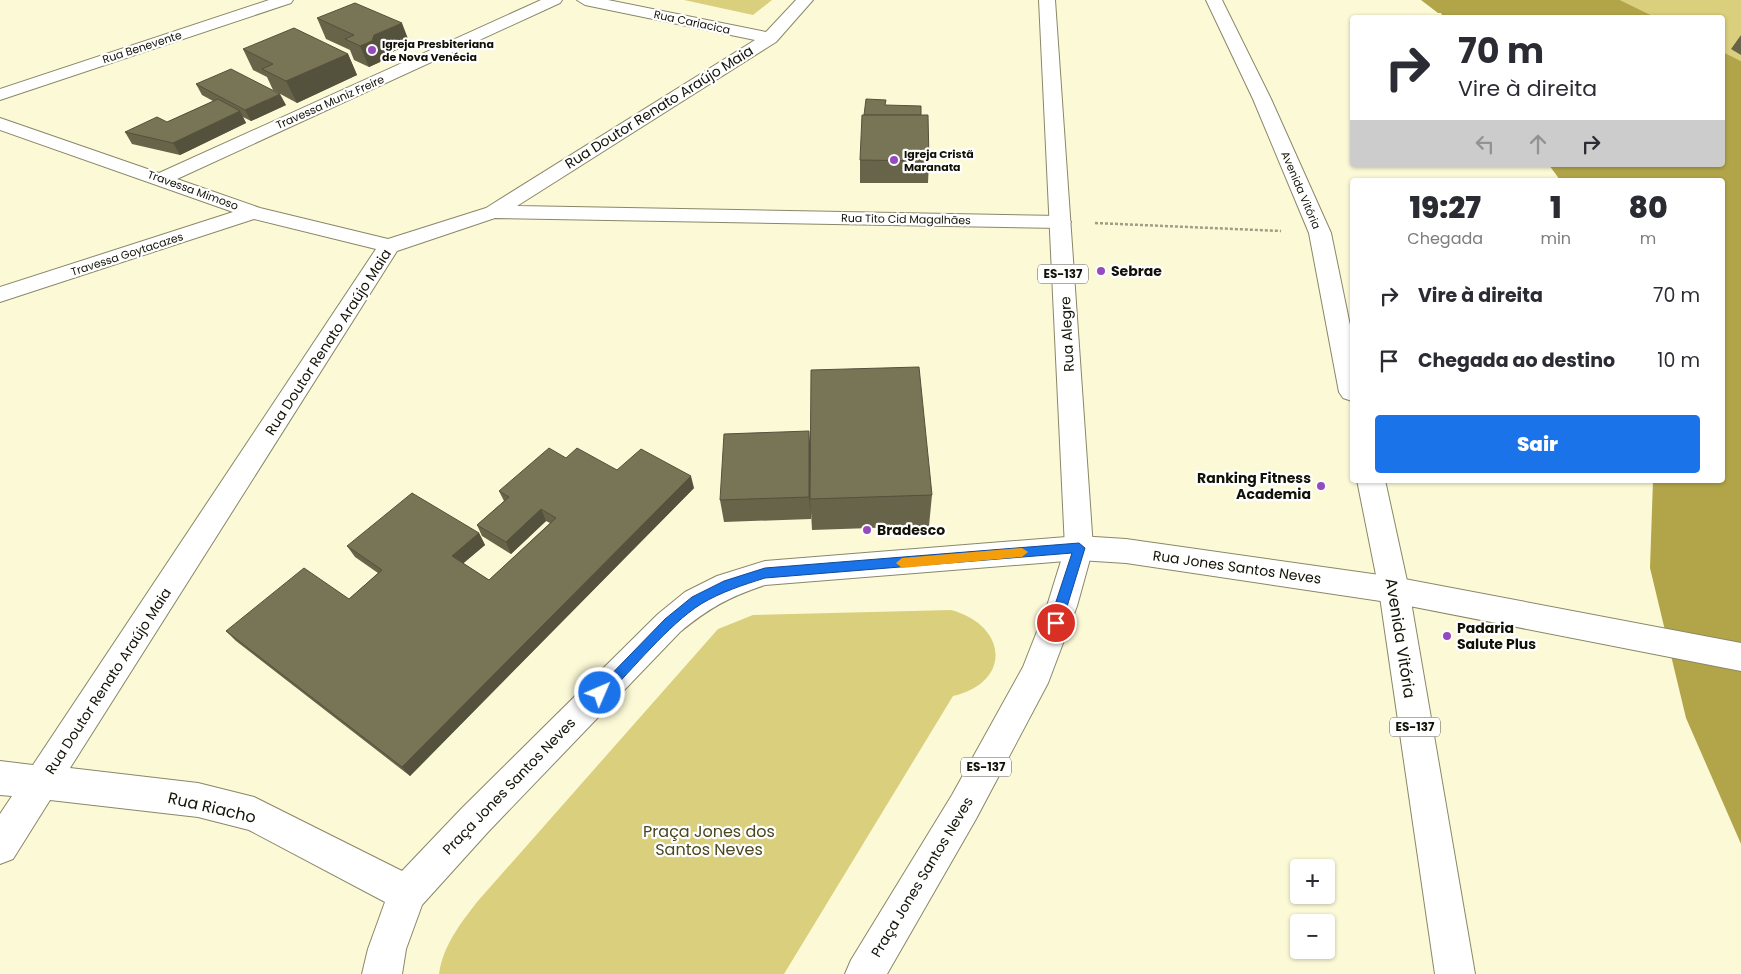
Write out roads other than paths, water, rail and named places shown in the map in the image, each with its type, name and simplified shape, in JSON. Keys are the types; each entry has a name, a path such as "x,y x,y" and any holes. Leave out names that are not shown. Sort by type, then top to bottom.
{"street":[{"name":"Rua Benevente","path":"0,95 285,0"},
{"name":"Travessa Muniz Freire","path":"161,179 554,0"},
{"name":"Rua Cariacica","path":"584,0 618,3 770,38"},
{"name":"Rua Doutor Renato Araújo Maia","path":"0,846 389,246 493,212 770,38 805,0"},
{"name":"Rua Alegre","path":"1047,0 1079,548"},
{"name":"Avenida Vitória","path":"1214,0 1262,99 1320,233 1350,382"},
{"name":"Travessa Mimoso","path":"0,124 254,212 389,246"},
{"name":"Travessa Goytacazes","path":"0,295 254,212"},
{"name":"Rua Tito Cid Magalhães","path":"493,212 1060,222"},
{"name":"Avenida Vitória","path":"1372,483 1394,590 1455,974"},
{"name":"Rua Jones Santos Neves","path":"1079,548 1126,551 1394,590 1601,632 1741,657"},
{"name":"Praça Jones Santos Neves","path":"382,974 387,949 407,893 475,820 669,623 696,601 728,585 765,573 1079,548 1062,606 1037,673 964,807 865,974"},
{"name":"Rua Riacho","path":"0,778 198,800 254,814 407,893"}],"place":[{"name":"Igreja Presbiteriana de Nova Venécia","path":"372,50"},
{"name":"Igreja Cristã Maranata","path":"894,160"},
{"name":"Sebrae","path":"1101,271"},
{"name":"Ranking Fitness Academia","path":"1321,486"},
{"name":"Bradesco","path":"867,530"},
{"name":"Padaria Salute Plus","path":"1447,636"}],"park label":[{"name":"Praça Jones dos Santos Neves","path":"709,840"}]}
